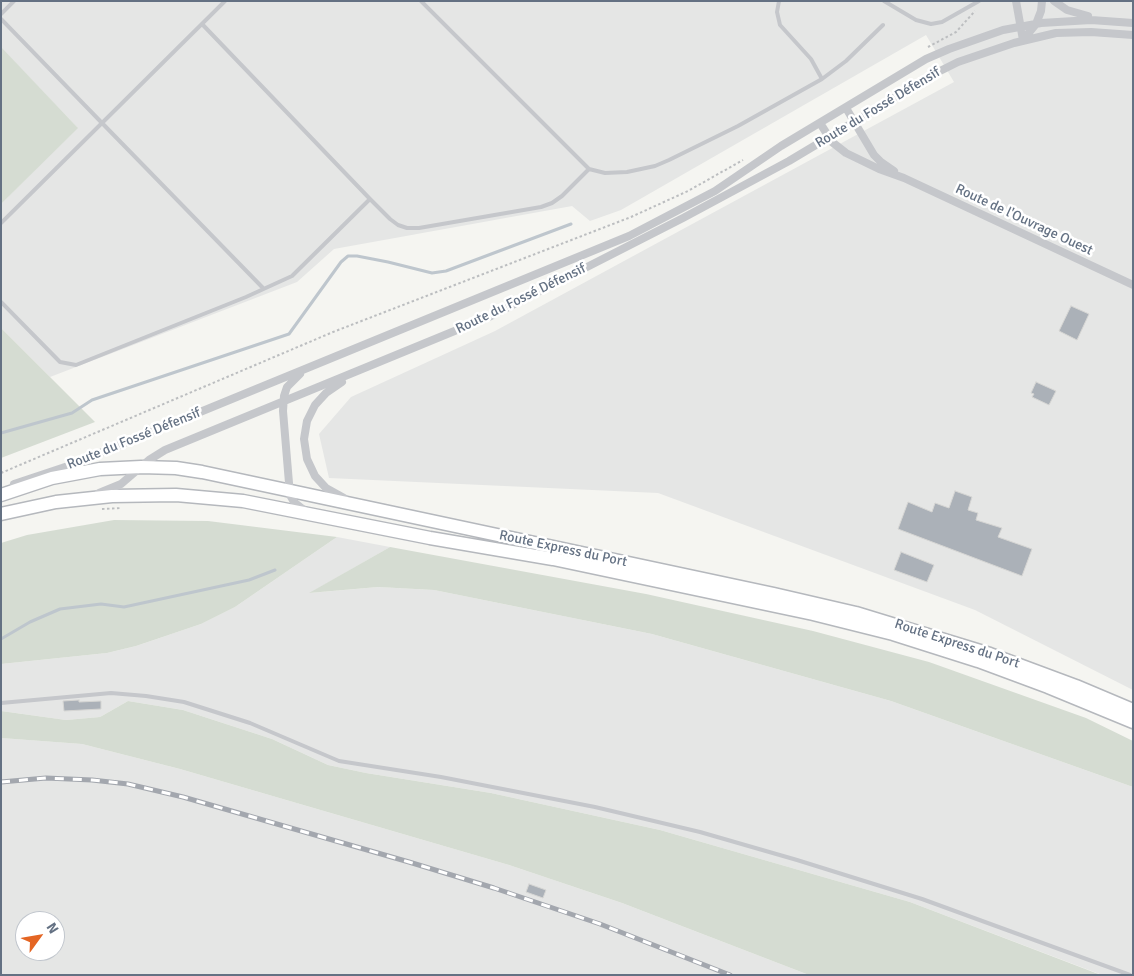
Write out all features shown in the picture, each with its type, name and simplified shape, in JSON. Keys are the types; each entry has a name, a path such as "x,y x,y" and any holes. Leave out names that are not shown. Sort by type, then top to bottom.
{"main road":[{"name":"Route Express du Port","path":"1,495 52,478 117,467 194,471 290,492 350,502 393,513 789,597 876,618 990,654 1133,710"},
{"name":"Route Express du Port","path":"83,498 160,495 198,496 243,501 430,538 539,556 800,610 912,640 986,664 1133,722"},
{"name":"Route du Fossé Défensif","path":"1,514 47,503 83,498"}],"street":[{"path":"1016,1 1023,40"},
{"path":"1023,40 1036,24 1041,11 1042,1"},
{"name":"Route du Fossé Défensif","path":"1054,1 1072,13 1114,21"},
{"name":"Route du Fossé Défensif","path":"1,489 71,465 629,236 715,192 781,146 932,56 986,35 1021,26 1074,20 1133,23"},
{"name":"Route du Fossé Défensif","path":"83,498 116,487 154,456 165,450 491,316 683,218 789,161 951,65 982,52 1023,40 1064,32 1133,35"},
{"name":"Route de l'Ouvrage Ouest","path":"846,108 877,159 904,178"},
{"name":"Route de l'Ouvrage Ouest","path":"820,123 836,146 846,153 879,169 904,178 1133,285"},
{"path":"309,513 294,502 290,492 283,402 289,383 315,366"},
{"path":"350,502 329,490 318,480 307,459 304,434 310,415 322,396 334,386 370,366"}],"lane":[{"path":"1,14 14,1"},
{"path":"1,223 225,1"},
{"path":"421,1 588,169 605,173 627,172 661,164 738,126 822,79 846,61 883,25"},
{"path":"779,1 777,12 780,25 786,34 811,59 822,79"},
{"path":"884,1 916,20 931,24 942,22 979,1"},
{"path":"1,19 263,288"},
{"path":"202,24 370,199 398,225 407,228 419,228 528,210 547,205 562,196 588,169"},
{"path":"1,302 60,362 76,365 246,297 292,276 370,199"},
{"path":"1,703 111,693 184,702 250,724 339,761 441,777 562,800 700,832 778,854 914,896 1130,975"}],"path":[{"path":"926,48 956,32 978,8"},
{"path":"1,473 334,332 631,217 688,191 751,156"},
{"path":"100,510 127,508"}],"shaded area":[{"path":"1,1 1133,1 1133,690 975,610 658,493 329,478 319,434 351,397 495,331 954,82 926,35 621,210 590,221 572,206 334,249 297,282 50,377 1,328 1,204 77,127 1,48"},
{"path":"1,47 78,128 1,204"},
{"path":"1,328 95,422 1,458"},
{"path":"114,520 208,521 337,537 235,607 201,624 136,646 107,653 1,664 1,543 27,535"},
{"path":"337,537 390,547 310,593 378,587 434,590 652,634 891,701 1133,787 1133,975 1102,975 910,902 660,830 491,793 328,765 272,739 183,710 128,701 100,717 66,720 1,711 1,664 107,653 136,646 201,624 235,607"},
{"path":"390,547 646,594 813,631 929,662 1086,718 1133,741 1133,787 891,701 652,634 434,590 378,587 309,593"},
{"path":"128,701 183,710 272,739 328,765 491,793 660,830 910,902 1101,975 809,975 622,903 509,865 180,769 82,744 1,738 1,711 66,720 100,717"},
{"path":"1,738 82,744 180,769 509,865 622,903 809,975 1,975"}],"building":[{"path":"1071,306 1089,314 1077,340 1059,331"},
{"path":"1036,382 1056,391 1049,405 1032,397 1034,394 1031,393"},
{"path":"955,491 972,497 968,510 978,513 976,520 1002,528 998,537 1032,549 1022,576 898,529 908,502 932,512 935,503 949,508"},
{"path":"901,552 934,565 927,582 894,570"},
{"path":"79,700 79,702 101,701 101,709 64,711 63,701"},
{"path":"529,884 546,890 543,898 526,892"}],"waterway":[{"path":"1,433 72,413 92,400 289,334 341,262 348,256 388,262 432,273 446,271 571,224"},
{"path":"1,639 30,622 60,609 101,604 124,607 249,580 275,570"}],"railway":[{"path":"1,782 46,778 92,780 128,784 183,797 494,888 600,924 730,975"}]}
